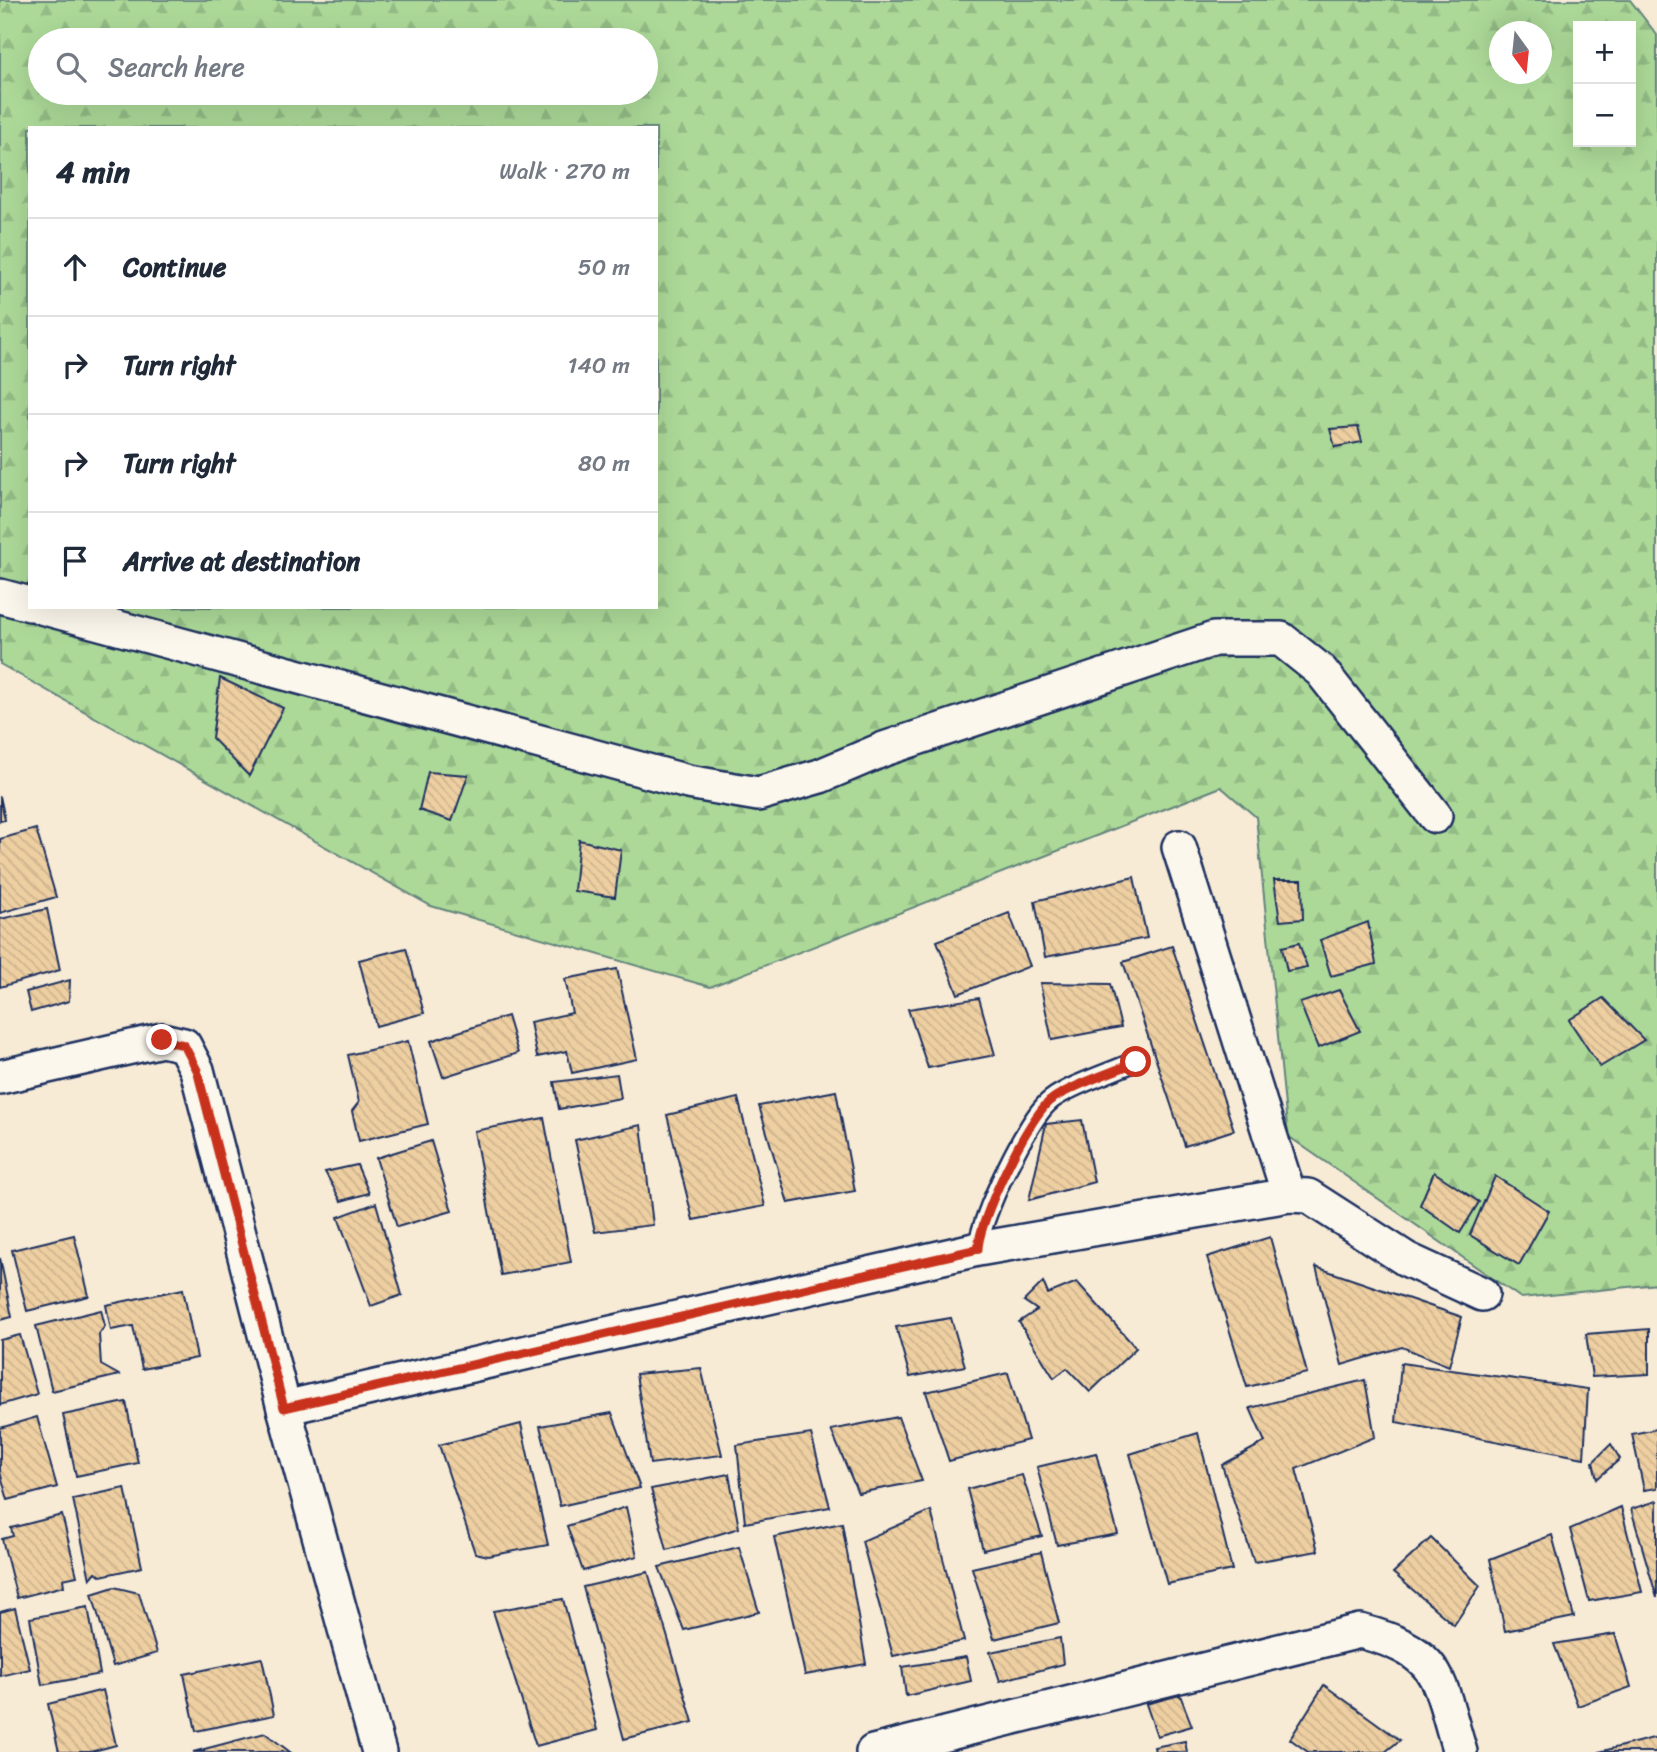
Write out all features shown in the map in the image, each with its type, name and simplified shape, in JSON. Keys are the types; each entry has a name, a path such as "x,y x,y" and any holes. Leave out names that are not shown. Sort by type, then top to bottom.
{"street":[{"path":"0,596 28,603"},
{"path":"48,609 674,778 758,794 820,776 884,749 1214,639 1281,639 1321,671 1435,816"},
{"path":"1179,847 1289,1195"},
{"path":"0,1077 162,1040 184,1045 197,1070 284,1408 379,1752"},
{"path":"284,1408 978,1249 1289,1195 1308,1196 1406,1259 1482,1294"},
{"path":"873,1752 1360,1632 1390,1640 1417,1652 1437,1675 1460,1752"}],"lane":[{"path":"978,1249 985,1218 1033,1119 1052,1099 1136,1062"}],"green space":[{"path":"0,0 1630,0 1657,35 1657,1284 1521,1298 1288,1136 1256,817 1221,787 710,987 431,906 0,664"}],"building":[{"path":"1358,427 1362,442 1335,447 1330,429"},
{"path":"220,678 283,708 249,776 212,738"},
{"path":"428,772 468,775 452,821 419,810"},
{"path":"0,796 5,820 0,821"},
{"path":"36,829 56,897 0,913 0,839"},
{"path":"579,840 621,850 615,897 574,891"},
{"path":"1134,877 1147,938 1045,957 1035,901"},
{"path":"1274,880 1302,880 1303,919 1280,921"},
{"path":"47,909 60,970 0,987 0,919"},
{"path":"1009,913 1030,966 958,994 937,941"},
{"path":"1368,922 1376,964 1331,976 1320,940"},
{"path":"1299,943 1307,967 1287,971 1282,947"},
{"path":"1172,946 1234,1130 1185,1146 1123,962"},
{"path":"406,948 424,1013 376,1026 359,960"},
{"path":"617,969 637,1059 572,1073 567,1051 537,1057 530,1022 572,1013 565,979"},
{"path":"70,980 69,1001 31,1012 26,992"},
{"path":"1040,983 1110,984 1121,1027 1052,1040"},
{"path":"1339,990 1360,1031 1318,1048 1300,1003"},
{"path":"979,998 995,1055 928,1068 908,1009"},
{"path":"1603,998 1644,1040 1600,1067 1569,1020"},
{"path":"507,1016 518,1053 443,1077 431,1041"},
{"path":"408,1041 428,1124 359,1141 352,1111 359,1102 348,1055"},
{"path":"617,1074 621,1098 559,1109 554,1082"},
{"path":"836,1091 855,1191 788,1203 759,1106"},
{"path":"738,1098 765,1206 693,1220 667,1115"},
{"path":"544,1118 571,1262 501,1275 474,1131"},
{"path":"1082,1120 1094,1182 1029,1200 1046,1124"},
{"path":"641,1125 653,1225 595,1232 575,1140"},
{"path":"431,1141 452,1211 397,1227 376,1158"},
{"path":"357,1165 369,1193 341,1201 325,1172"},
{"path":"1434,1172 1479,1202 1460,1233 1420,1205"},
{"path":"1495,1176 1549,1211 1519,1265 1470,1235"},
{"path":"376,1203 402,1295 371,1306 338,1217"},
{"path":"74,1235 89,1296 27,1311 12,1250"},
{"path":"1270,1237 1307,1373 1247,1387 1207,1257"},
{"path":"0,1258 12,1317 0,1320"},
{"path":"1316,1267 1462,1317 1449,1366 1402,1347 1342,1365"},
{"path":"1043,1282 1048,1294 1077,1282 1136,1348 1090,1392 1067,1368 1054,1378 1019,1322 1037,1310 1024,1301"},
{"path":"183,1289 197,1358 142,1369 133,1326 111,1330 106,1305"},
{"path":"101,1310 105,1326 99,1334 101,1365 119,1375 52,1391 36,1326"},
{"path":"951,1318 965,1366 910,1377 896,1327"},
{"path":"1649,1329 1649,1374 1592,1377 1586,1334"},
{"path":"20,1335 37,1394 0,1405 0,1340"},
{"path":"1401,1363 1588,1389 1584,1458 1396,1422"},
{"path":"701,1368 722,1455 650,1464 636,1374"},
{"path":"1008,1373 1028,1440 949,1461 926,1392"},
{"path":"1365,1380 1375,1437 1296,1469 1318,1551 1254,1562 1222,1465 1265,1442 1250,1408"},
{"path":"126,1402 138,1463 76,1476 63,1415"},
{"path":"612,1413 640,1488 560,1506 540,1426"},
{"path":"37,1417 57,1487 8,1500 0,1472 0,1428"},
{"path":"898,1417 922,1481 858,1493 831,1430"},
{"path":"521,1424 548,1545 488,1556 475,1553 439,1445"},
{"path":"1657,1429 1657,1488 1644,1490 1632,1434"},
{"path":"1198,1433 1232,1570 1167,1584 1130,1454"},
{"path":"811,1434 830,1507 745,1523 737,1445"},
{"path":"1611,1444 1620,1459 1597,1479 1593,1462"},
{"path":"1096,1453 1118,1534 1057,1545 1037,1467"},
{"path":"729,1474 739,1528 667,1550 651,1489"},
{"path":"1022,1475 1042,1536 983,1550 967,1489"},
{"path":"125,1488 142,1567 101,1576 96,1572 90,1579 73,1499"},
{"path":"1657,1501 1657,1598 1631,1509"},
{"path":"626,1507 637,1556 583,1571 567,1526"},
{"path":"1621,1507 1642,1592 1589,1601 1570,1529"},
{"path":"931,1511 964,1641 893,1656 862,1541"},
{"path":"62,1515 77,1576 63,1579 64,1586 17,1598 2,1539 13,1536 11,1528"},
{"path":"842,1523 866,1664 805,1675 774,1537"},
{"path":"1552,1535 1574,1617 1505,1631 1490,1559"},
{"path":"1431,1538 1480,1586 1454,1625 1393,1573"},
{"path":"739,1547 759,1612 684,1630 659,1567"},
{"path":"1041,1552 1059,1623 994,1639 972,1568"},
{"path":"648,1572 693,1722 624,1739 583,1587"},
{"path":"114,1587 139,1593 157,1653 113,1666 92,1594"},
{"path":"563,1599 597,1730 536,1746 493,1611"},
{"path":"88,1607 100,1674 42,1685 30,1618"},
{"path":"15,1608 30,1669 0,1676 0,1612"},
{"path":"1615,1634 1631,1687 1578,1706 1554,1644"},
{"path":"1060,1638 1063,1664 1000,1681 990,1652"},
{"path":"966,1657 971,1681 906,1696 902,1667"},
{"path":"262,1658 274,1715 196,1731 184,1674"},
{"path":"1324,1685 1400,1740 1385,1752 1308,1752 1290,1739"},
{"path":"103,1690 116,1745 90,1752 59,1752 48,1704"},
{"path":"1180,1695 1192,1726 1157,1736 1146,1704"},
{"path":"265,1733 290,1752 193,1752"},
{"path":"1657,1737 1657,1752 1599,1752"},
{"path":"1185,1741 1187,1752 1155,1752 1154,1747"}],"route":[{"path":"162,1040 184,1045 197,1070 284,1408 978,1249 985,1218 1033,1119 1052,1099 1136,1062"}]}
